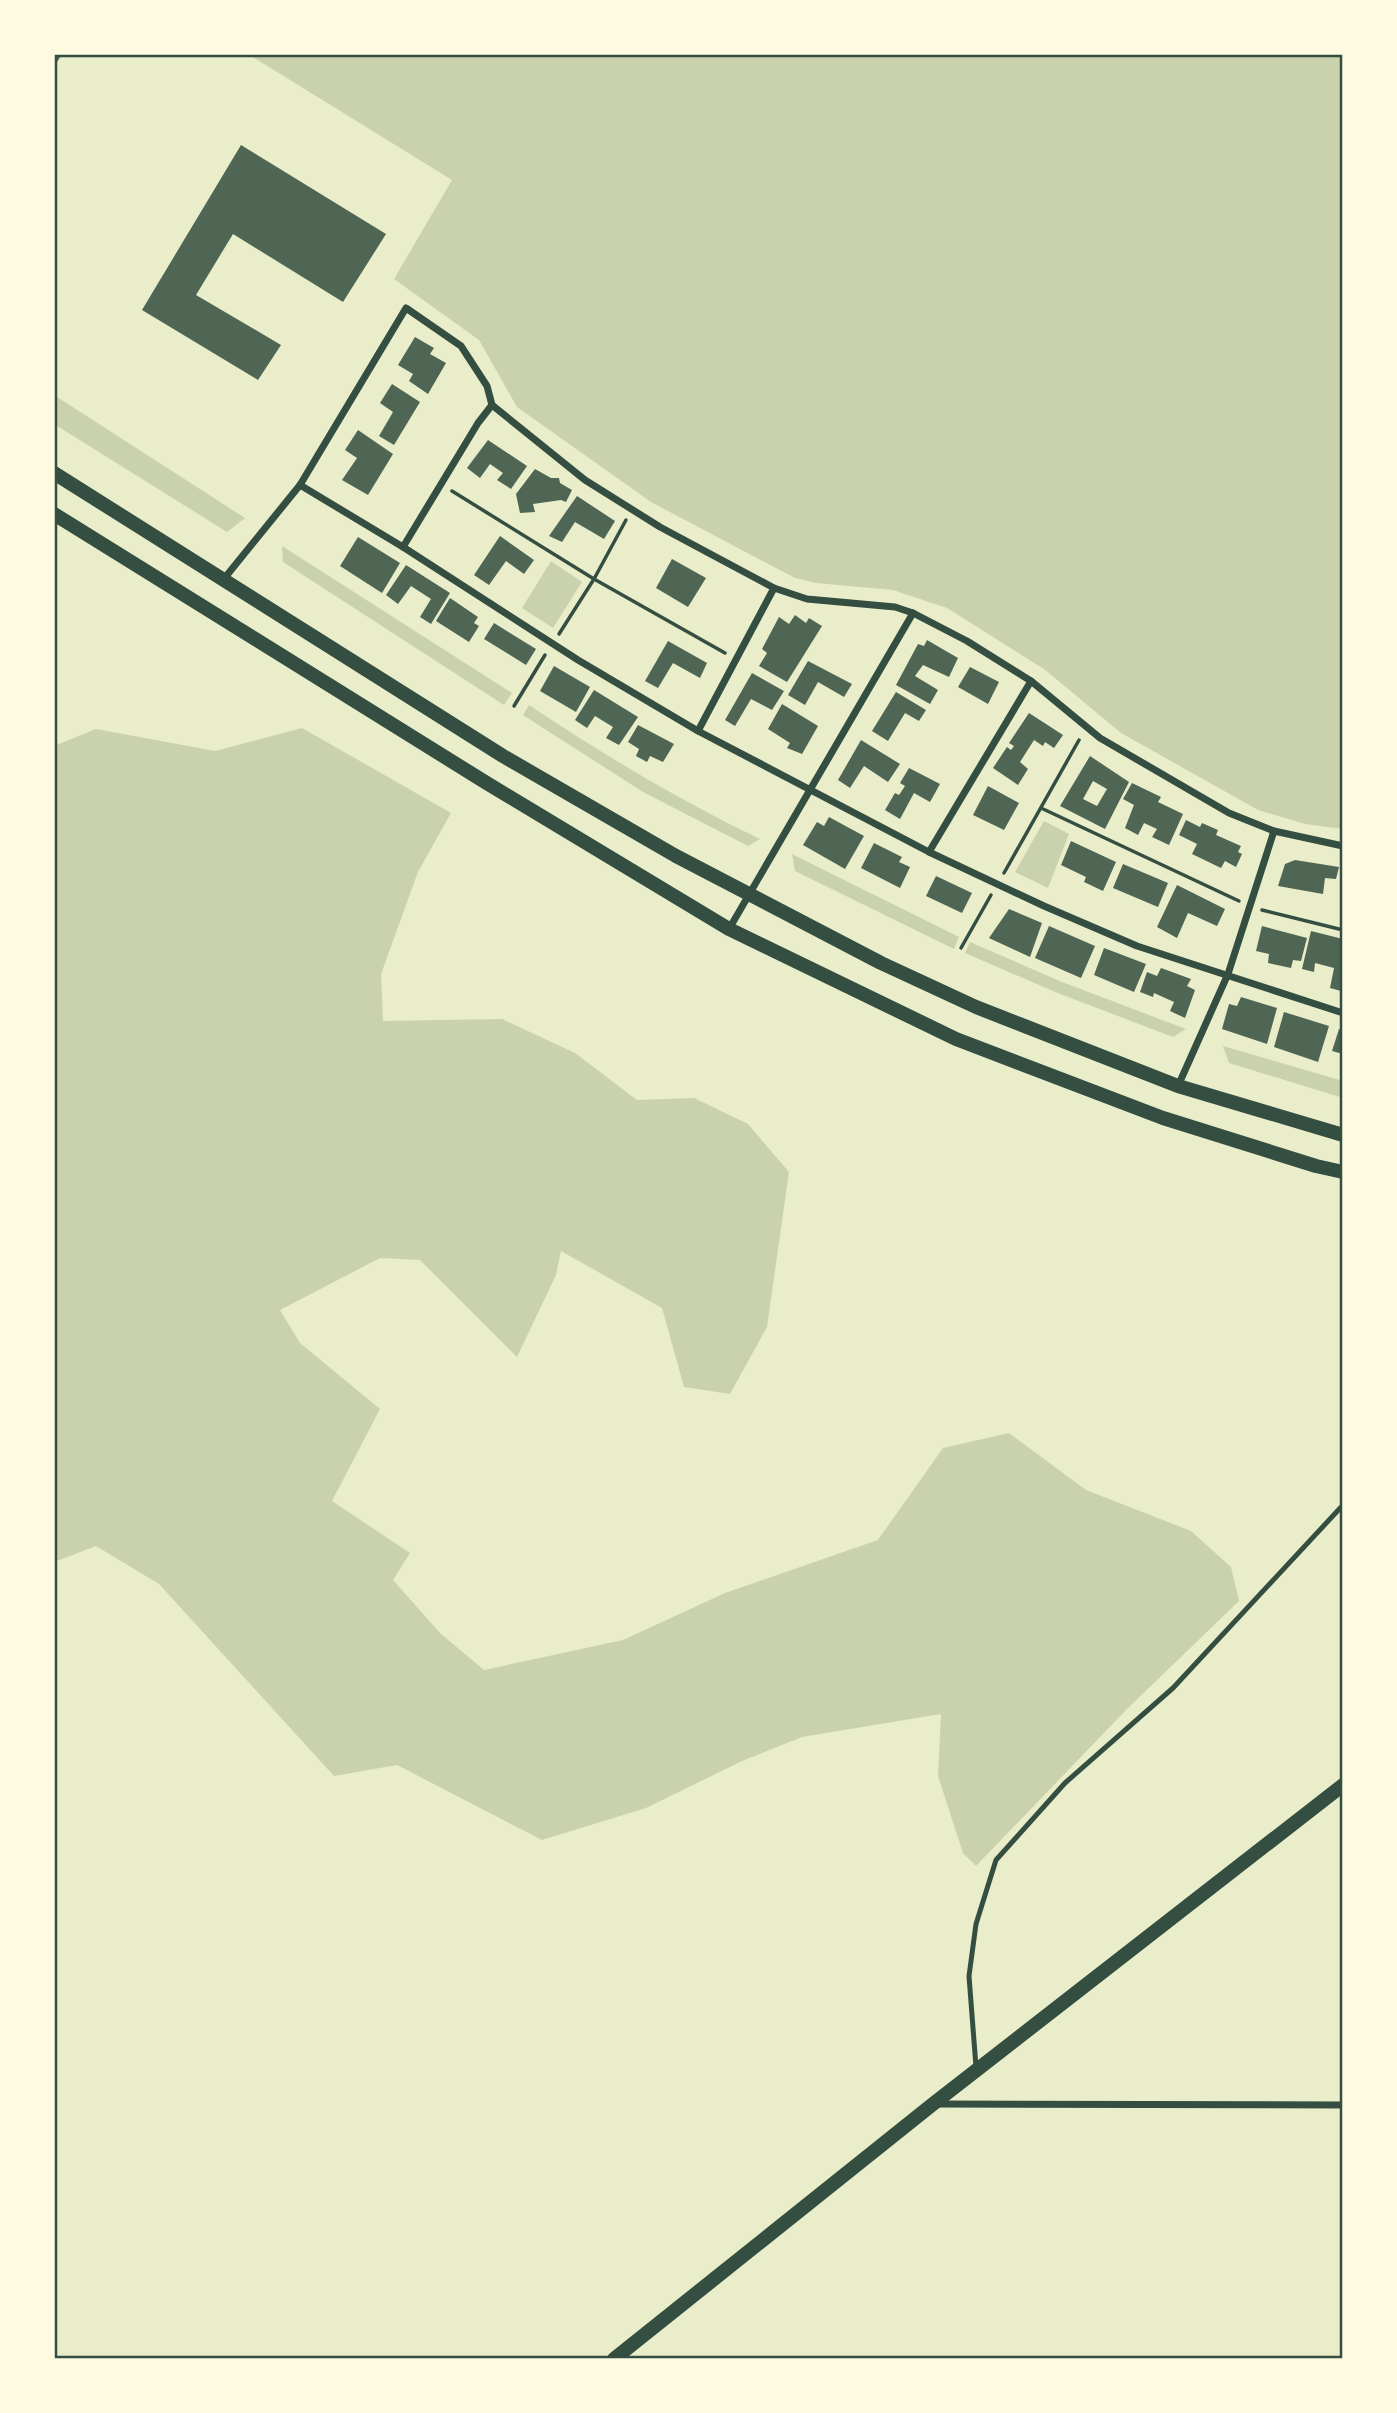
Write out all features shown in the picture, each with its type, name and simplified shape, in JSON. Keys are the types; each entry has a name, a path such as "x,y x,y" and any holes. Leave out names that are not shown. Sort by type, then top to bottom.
{"main road":[{"path":"54,474 503,756 676,856 881,963 976,1007 1178,1086 1343,1135"},
{"path":"54,514 485,782 729,929 956,1039 1163,1118 1343,1172"},
{"path":"614,2359 933,2104 1343,1785"}],"street":[{"path":"223,580 300,485 406,308 461,346 487,386 492,405 585,480 632,509 774,588 807,599 895,607 913,613 967,640 1031,681 1100,738 1229,813 1274,831 1343,846"},
{"path":"403,547 478,423 492,405"},
{"path":"300,485 403,547 553,644 698,731 929,852 1137,946 1343,1013"},
{"path":"698,731 774,588"},
{"path":"729,929 913,613"},
{"path":"929,852 1031,681"},
{"path":"1178,1086 1228,974 1274,831"},
{"path":"933,2104 1343,2105"}],"lane":[{"path":"976,2072 969,1976 976,1924 996,1860 1065,1783 1173,1688 1343,1505"}],"path":[{"path":"442,484 594,579 736,659"},
{"path":"514,706 594,579 632,509"},
{"path":"961,948 1087,727"},
{"path":"1041,808 1250,906 1343,930"}],"green space":[{"path":"248,54 1343,54 1343,829 1305,824 1258,810 1121,733 1044,669 947,608 893,590 816,583 795,578 651,502 517,407 479,340 394,279 452,180"},
{"path":"54,395 245,518 227,532 54,424"},
{"path":"282,546 512,693 504,705 283,562"},
{"path":"551,561 582,582 553,628 522,608"},
{"path":"529,705 642,776 760,839 748,846 643,792 523,715"},
{"path":"302,728 451,813 418,872 381,974 383,1021 502,1019 575,1053 637,1100 694,1098 748,1124 789,1172 767,1327 730,1394 684,1387 662,1308 561,1251 556,1275 517,1357 420,1260 380,1258 280,1310 300,1343 380,1409 332,1501 410,1553 393,1580 440,1633 484,1670 623,1640 725,1593 878,1540 943,1448 1009,1433 1086,1490 1191,1531 1231,1567 1239,1601 1127,1709 976,1866 963,1853 938,1776 941,1714 802,1737 742,1761 646,1808 542,1840 397,1765 334,1776 159,1584 96,1546 54,1562 54,746 96,729 215,751"},
{"path":"1044,821 1069,834 1048,888 1015,872"},
{"path":"792,854 959,937 954,949 795,871"},
{"path":"970,942 1062,982 1186,1029 1173,1037 1055,992 965,953"},
{"path":"1223,1046 1343,1081 1343,1098 1229,1063"}],"building":[{"path":"54,54 62,54 54,67"},
{"path":"241,145 386,234 343,302 233,234 196,295 281,345 258,380 142,310"},
{"path":"415,337 434,348 430,354 446,363 428,394 409,381 413,374 398,365"},
{"path":"392,384 420,402 394,445 379,436 393,412 380,403"},
{"path":"358,430 393,454 368,495 342,480 357,458 345,450"},
{"path":"488,440 527,466 511,489 497,480 503,473 490,464 480,478 467,468"},
{"path":"535,469 551,478 559,478 560,483 572,490 566,502 561,500 533,504 535,512 520,513 516,494"},
{"path":"577,496 615,521 604,539 575,522 562,542 549,536"},
{"path":"500,536 534,560 524,574 506,561 489,585 474,575"},
{"path":"358,537 400,563 382,593 340,566"},
{"path":"672,559 706,578 688,607 656,588"},
{"path":"406,565 450,593 431,624 420,617 431,599 411,586 398,604 386,595"},
{"path":"450,598 478,617 474,623 479,626 469,642 436,621"},
{"path":"795,615 806,623 809,618 822,626 787,682 759,666 767,653 762,649 779,617 789,624"},
{"path":"494,623 536,649 526,665 484,639"},
{"path":"927,640 958,658 949,677 923,665 915,676 938,690 930,704 896,685 918,644 924,646"},
{"path":"668,641 707,663 700,678 673,663 658,688 645,681"},
{"path":"808,661 852,684 844,697 818,682 805,705 788,695"},
{"path":"554,666 590,687 576,712 540,691"},
{"path":"970,667 999,682 988,704 958,687"},
{"path":"752,673 784,691 772,710 751,699 735,726 725,720"},
{"path":"594,690 638,717 619,745 606,738 613,727 595,716 587,728 575,720"},
{"path":"896,692 926,710 919,721 905,713 888,741 872,731"},
{"path":"782,704 818,726 802,754 787,748 790,743 768,729"},
{"path":"1029,713 1063,735 1054,748 1045,742 1043,746 1034,740 1020,762 1028,769 1018,785 993,768 1007,747 1011,750 1014,746 1009,743"},
{"path":"638,725 674,744 663,762 650,756 647,762 636,756 639,749 628,742"},
{"path":"861,740 900,764 888,782 864,766 850,788 838,780"},
{"path":"1090,756 1129,782 1105,829 1060,806","holes":["1093,781 1107,789 1097,806 1083,799"]},
{"path":"909,768 940,784 930,802 914,793 900,819 885,810 895,793 899,795 905,786 900,783"},
{"path":"1132,783 1161,797 1158,802 1183,814 1169,845 1152,837 1157,829 1144,823 1138,835 1125,828 1134,805 1123,799"},
{"path":"988,786 1019,803 1004,830 973,815"},
{"path":"829,817 864,836 845,869 803,845 817,822 824,826"},
{"path":"1186,820 1200,827 1202,823 1218,830 1216,835 1241,846 1238,852 1242,854 1236,867 1225,861 1221,868 1192,854 1197,844 1179,835"},
{"path":"1071,841 1116,862 1103,891 1084,882 1086,877 1061,865"},
{"path":"874,843 902,857 899,862 910,867 900,888 861,868"},
{"path":"1295,860 1339,867 1336,879 1325,878 1323,894 1278,886 1285,864"},
{"path":"1123,864 1168,883 1158,907 1113,888"},
{"path":"936,876 972,893 962,913 926,896"},
{"path":"1177,885 1225,909 1217,926 1188,913 1177,938 1157,927"},
{"path":"1009,909 1042,923 1030,957 989,938"},
{"path":"1049,926 1095,946 1081,978 1035,958"},
{"path":"1262,926 1307,938 1301,961 1293,960 1291,968 1268,963 1269,954 1256,951"},
{"path":"1311,931 1343,939 1341,991 1330,988 1334,968 1315,963 1314,972 1302,969"},
{"path":"1104,948 1146,964 1134,992 1094,975"},
{"path":"1161,968 1191,979 1187,986 1195,990 1185,1018 1170,1011 1174,1002 1154,993 1153,997 1140,992 1147,972 1157,976"},
{"path":"1241,997 1277,1008 1267,1044 1222,1029 1229,1004 1237,1006"},
{"path":"1284,1012 1329,1026 1318,1062 1274,1047"},
{"path":"1339,1029 1343,1030 1343,1054 1332,1051"}]}
